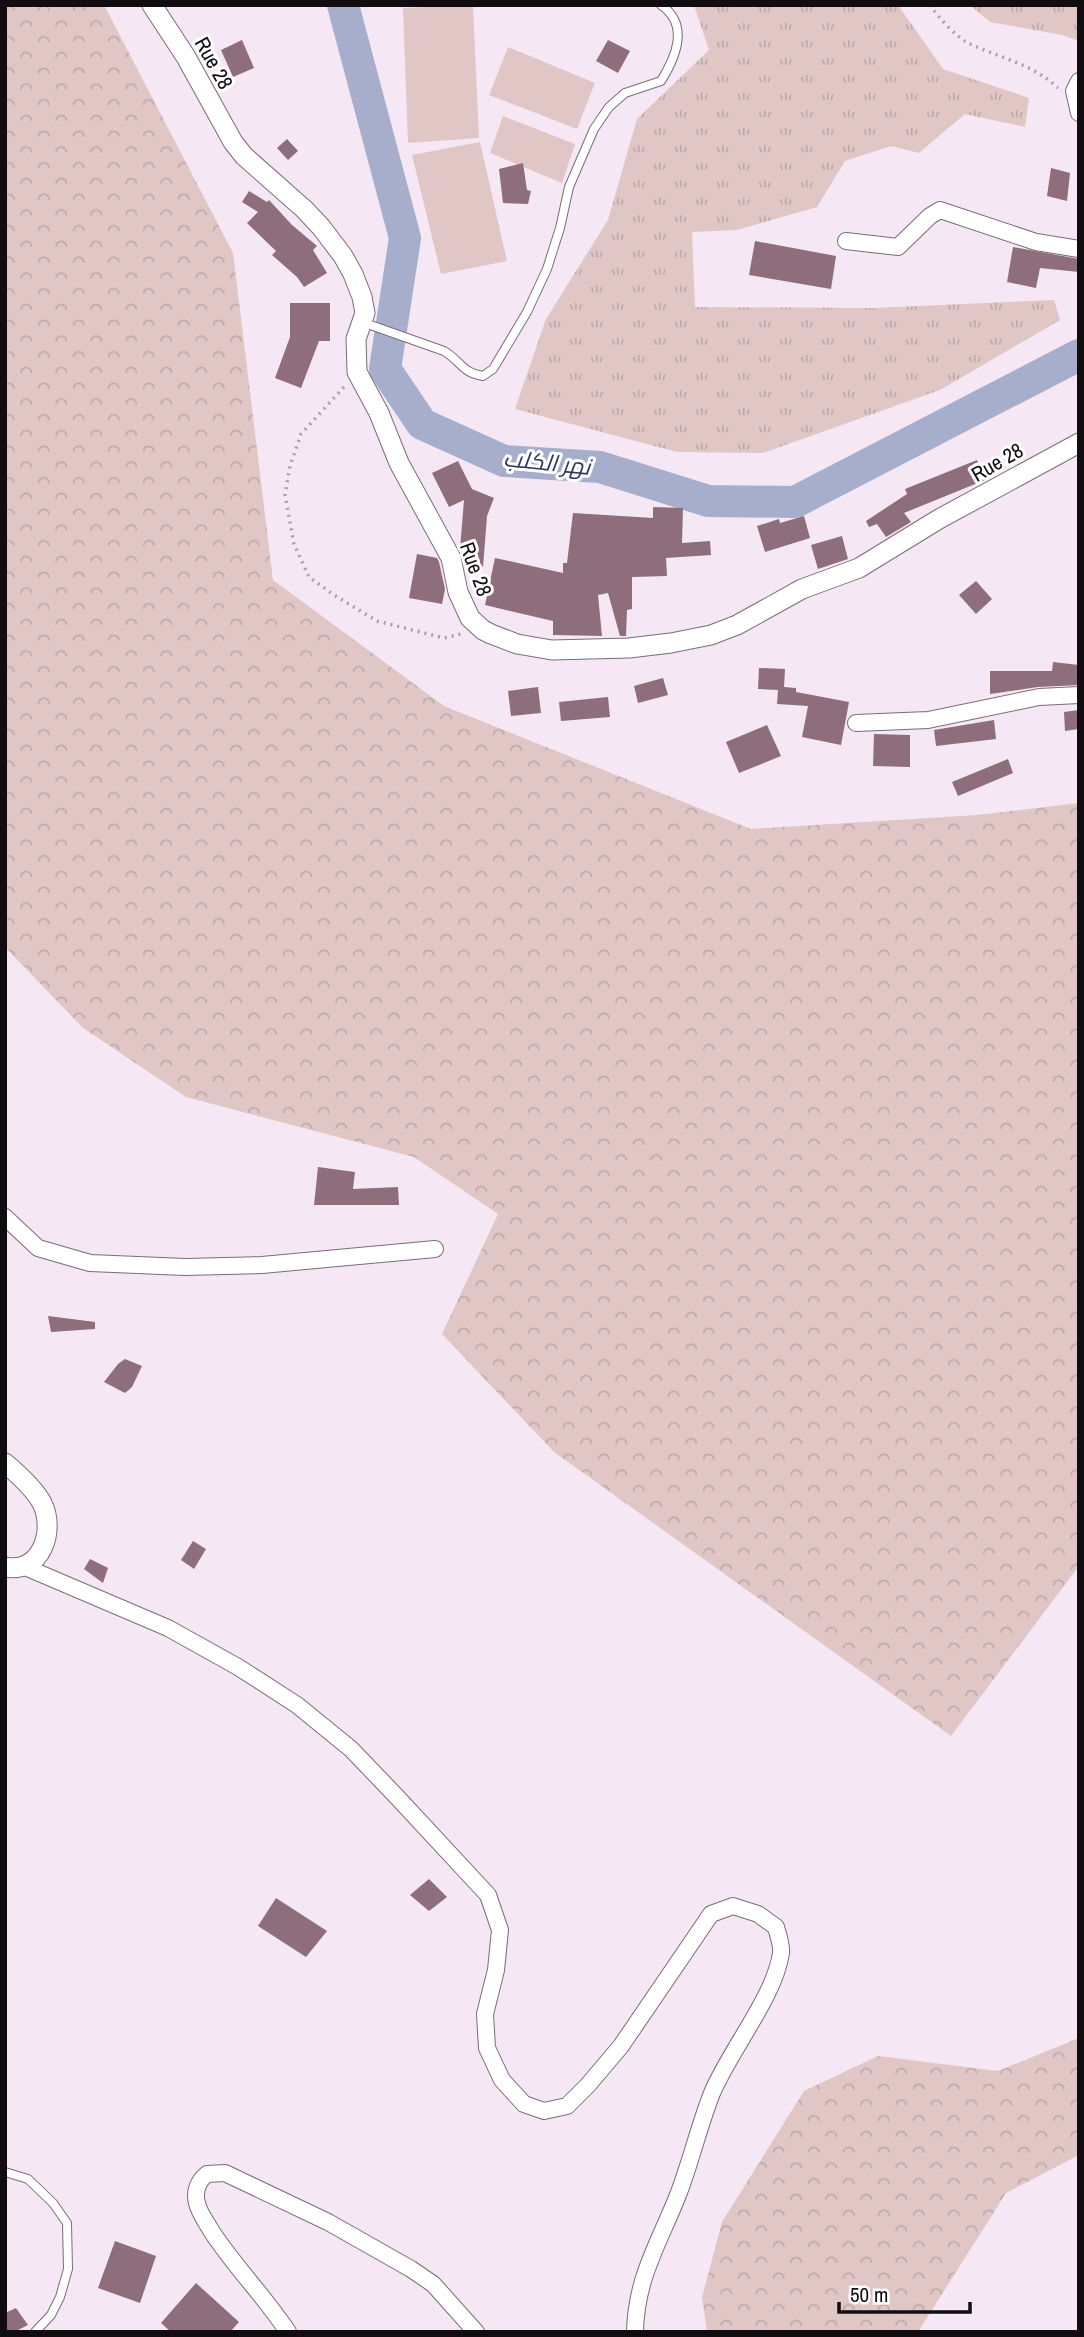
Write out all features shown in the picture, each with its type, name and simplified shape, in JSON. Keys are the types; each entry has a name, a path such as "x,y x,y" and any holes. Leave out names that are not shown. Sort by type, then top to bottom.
{"street":[{"name":"Rue 28","path":"152,5 186,57 238,149 304,209 343,256 362,297 369,325 356,339 357,372 379,413 399,463 451,558 458,592 470,618 503,639 552,650 629,648 711,635 737,625 802,589 866,565 939,519 1079,443"},
{"path":"1078,110 1074,91 1079,81"},
{"path":"846,241 898,247 930,216 940,210 1036,242 1079,249"},
{"path":"856,723 928,720 1039,697 1079,695"},
{"path":"5,1217 38,1248 90,1263 185,1267 262,1265 435,1249"},
{"path":"5,1463 33,1490 47,1517 48,1533 36,1558 15,1567"},
{"path":"15,1567 168,1628 238,1667 296,1705 351,1749 397,1797 488,1895 500,1930 496,1970 485,2014 487,2048 502,2080 524,2104 544,2111 567,2106 581,2092 621,2046 711,1914 733,1906 758,1914 776,1927 781,1951 775,1977 712,2092 678,2193 642,2280 637,2298 635,2332"},
{"path":"288,2332 202,2216 197,2205 197,2190 201,2178 207,2174 225,2174 328,2222 411,2269 433,2284 476,2332"}],"lane":[{"path":"369,325 453,356 469,374 483,376 493,369 527,312 547,269 561,228 569,187 594,130 609,107 625,93 661,81 672,64 679,46 678,29 670,11 661,5"},
{"path":"5,2172 28,2179 53,2203 67,2223 68,2269 60,2297 51,2315 35,2332"}],"path":[{"path":"930,5 966,43 1013,59 1049,79 1078,110"},
{"path":"357,372 301,434 290,466 285,495 294,544 309,577 377,621 443,638 461,634 476,624"}],"green space":[{"path":"5,5 104,5 233,253 273,580 444,706 751,829 977,815 1079,803 1079,1566 951,1736 554,1452 442,1334 498,1214 414,1157 186,1097 83,1028 5,947"},
{"path":"473,5 479,138 408,143 403,8"},
{"path":"694,5 898,5 943,69 1029,98 1025,127 965,114 919,153 891,146 845,161 817,207 737,230 692,232 695,307 874,308 1054,300 1060,320 940,390 763,453 677,452 515,409 546,319 608,220 637,119 709,50"},
{"path":"970,5 1079,5 1079,41 1062,35 990,22"},
{"path":"508,47 595,83 577,129 489,95"},
{"path":"503,116 575,144 562,183 490,153"},
{"path":"480,142 507,261 441,274 412,155"},
{"path":"1079,2038 1079,2155 1006,2193 918,2332 707,2332 702,2297 722,2222 804,2091 878,2056 998,2071"}],"building":[{"path":"242,40 254,68 233,77 221,50"},
{"path":"608,40 630,51 618,73 596,61"},
{"path":"287,139 298,151 288,160 277,148"},
{"path":"523,163 527,190 531,191 528,204 503,203 499,169"},
{"path":"1051,168 1070,173 1067,201 1047,196"},
{"path":"249,191 267,202 269,200 292,225 317,246 313,250 327,273 304,287 297,277 272,255 276,251 247,223 258,212 242,202"},
{"path":"755,241 836,256 831,289 749,275"},
{"path":"1013,247 1079,259 1079,272 1040,268 1036,288 1007,282"},
{"path":"290,303 330,303 330,341 319,341 301,388 275,378 290,337"},
{"path":"977,460 985,480 904,513 911,522 886,537 877,524 869,527 866,521 907,494 905,489"},
{"path":"458,461 472,489 494,498 487,516 483,567 465,566 460,549 464,500 449,507 432,473"},
{"path":"653,507 683,508 682,543 710,541 711,555 666,558 667,576 632,577 632,609 627,610 626,636 620,636 608,593 598,595 602,636 553,635 553,621 485,605 495,558 563,573 563,563 567,563 573,513 653,518"},
{"path":"804,516 810,538 765,552 757,526 779,519 780,523"},
{"path":"842,536 848,559 818,569 811,545"},
{"path":"417,554 437,558 439,562 445,589 442,604 409,598"},
{"path":"976,581 992,599 976,614 959,595"},
{"path":"1053,662 1079,665 1079,685 1038,687 990,694 990,671 1052,671"},
{"path":"759,668 785,669 784,687 796,688 796,692 849,702 841,745 802,737 808,706 777,704 778,690 758,689"},
{"path":"663,678 668,695 638,703 634,686"},
{"path":"538,687 541,713 511,716 508,691"},
{"path":"608,697 610,717 561,721 559,702"},
{"path":"1079,710 1079,729 1065,731 1064,712"},
{"path":"994,720 996,739 936,746 934,730"},
{"path":"767,725 781,756 739,773 726,742"},
{"path":"874,734 910,735 910,767 873,766"},
{"path":"1008,759 1013,773 958,796 952,782"},
{"path":"318,1167 355,1172 353,1189 398,1187 399,1205 314,1205"},
{"path":"48,1316 95,1322 95,1329 51,1332"},
{"path":"125,1359 142,1366 132,1387 125,1393 104,1382"},
{"path":"193,1541 206,1549 194,1569 181,1560"},
{"path":"90,1559 108,1568 103,1583 84,1569"},
{"path":"429,1879 447,1897 429,1911 410,1895"},
{"path":"276,1898 327,1931 306,1957 258,1926"},
{"path":"115,2241 156,2256 140,2303 98,2288"},
{"path":"196,2283 239,2322 230,2332 171,2332 161,2323"},
{"path":"16,2308 28,2325 14,2332 5,2332 5,2313"}],"waterway":[{"name":"نهر الكلب","path":"343,5 405,238 385,369 422,424 504,461 600,467 708,501 795,502 1079,355"}]}
